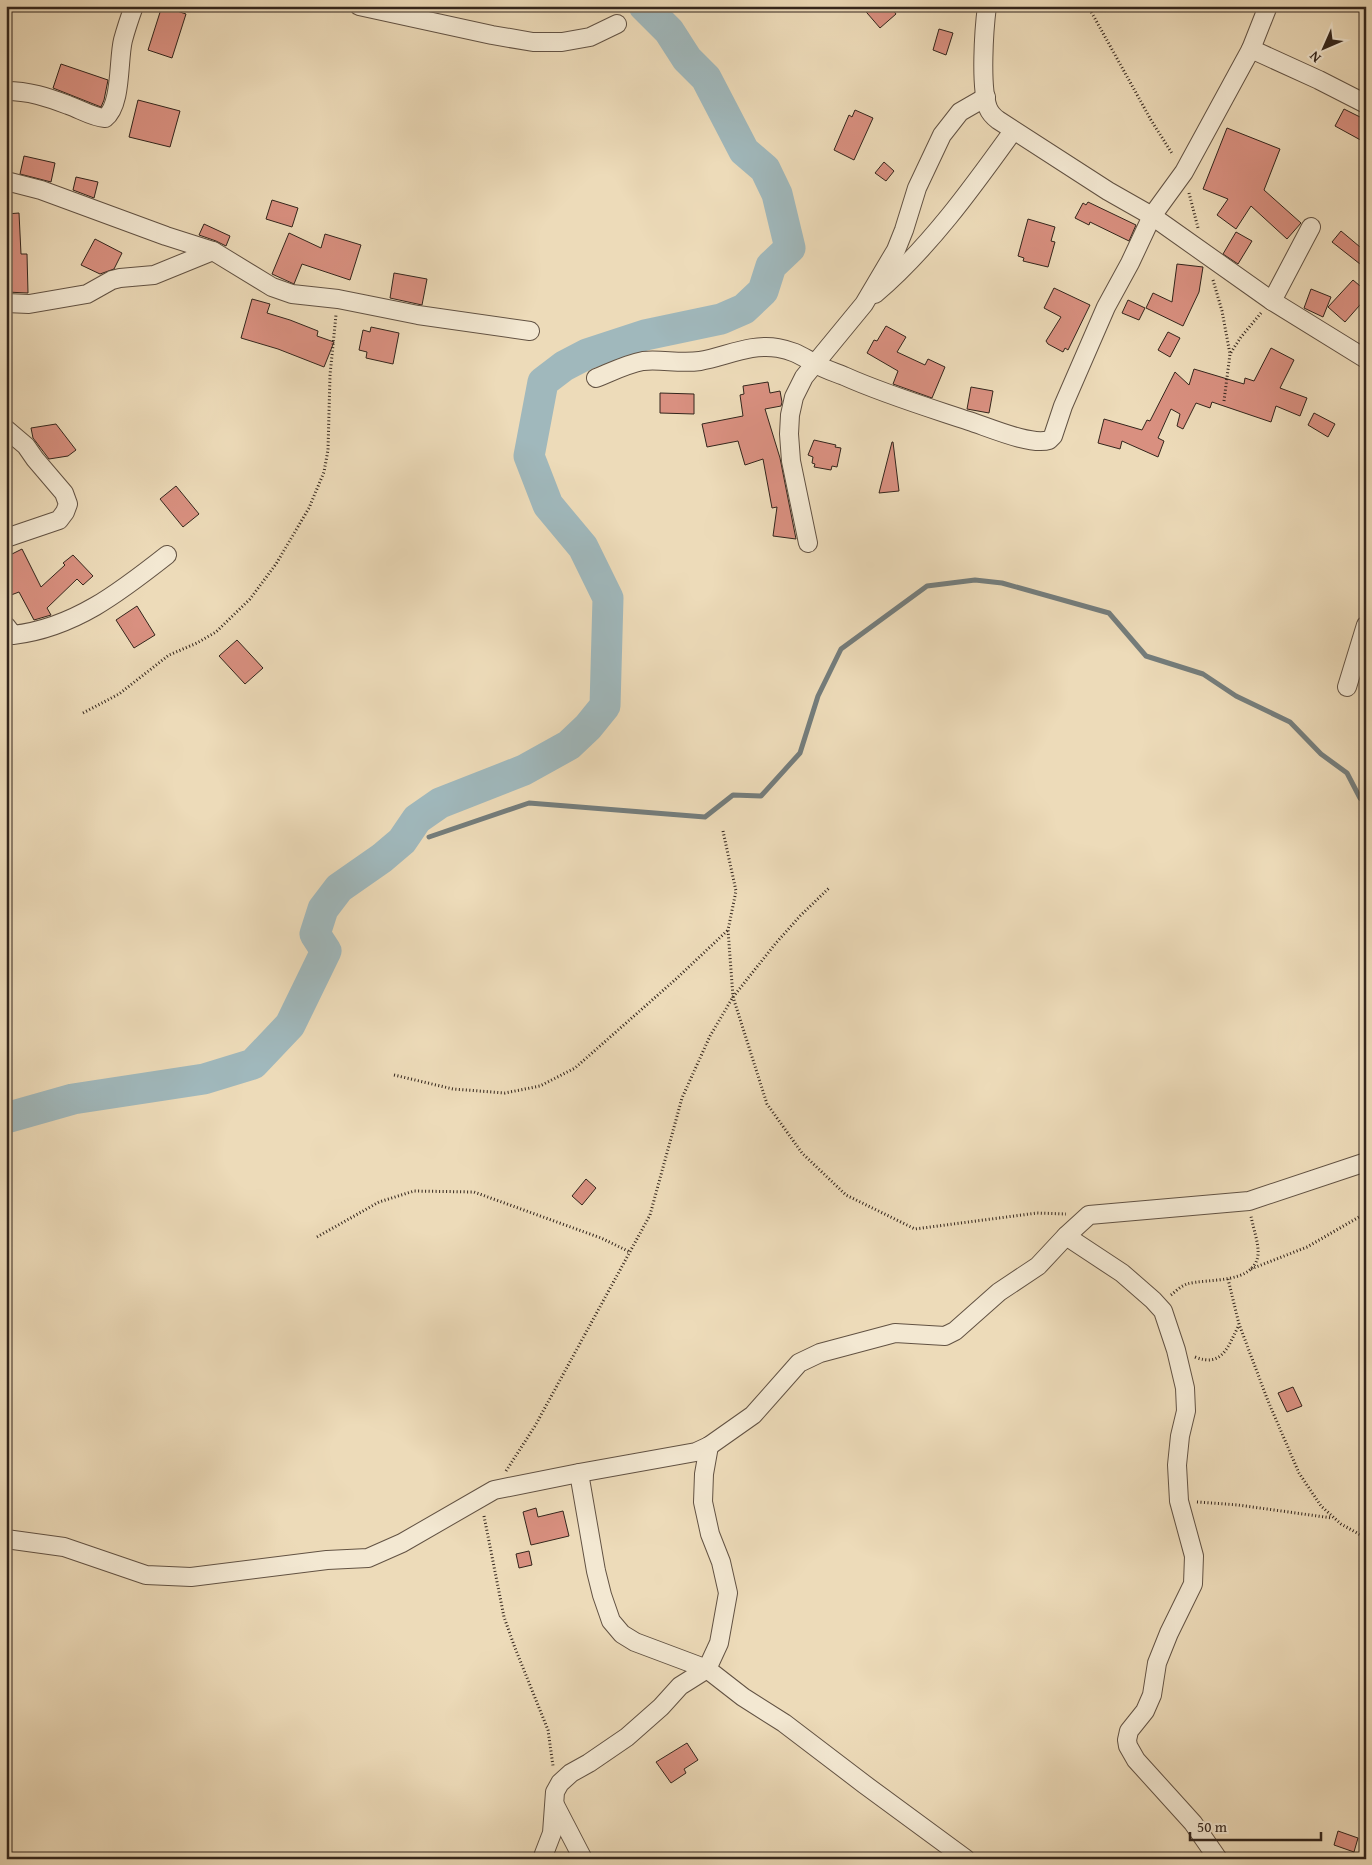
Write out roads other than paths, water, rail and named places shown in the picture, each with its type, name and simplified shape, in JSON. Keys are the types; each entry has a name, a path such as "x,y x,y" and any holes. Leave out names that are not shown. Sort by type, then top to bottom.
{"street":[{"path":"6,90 27,91 105,118 111,114 116,94 123,40 134,6"},
{"path":"359,6 533,42 562,42 590,37 617,24"},
{"path":"987,6 984,78 988,108 992,115 1013,131 1108,191 1152,216 1272,301 1366,359"},
{"path":"596,378 628,365 644,361 678,363 697,361 758,348 775,347 804,356 815,364 880,391 1014,436 1041,442 1049,440 1053,436 1063,406 1106,307 1130,263 1152,216 1184,172 1251,49 1268,6"},
{"path":"1251,49 1366,104"},
{"path":"808,543 791,461 789,434 790,415 794,397 804,377 864,304 896,250 916,188 942,135 960,112 986,97"},
{"path":"864,304 914,258 976,181 1013,131"},
{"path":"6,181 41,190 213,251 272,287 292,294 338,299 418,315 530,331"},
{"path":"1272,301 1311,227"},
{"path":"7,305 29,304 87,294 112,280 154,275 213,251"},
{"path":"6,429 26,446 64,493 68,504 66,512 59,520 6,538"},
{"path":"6,626 13,635 35,633 71,621 122,590 167,555"},
{"path":"1347,687 1366,625"},
{"path":"6,1539 64,1547 146,1575 191,1577 327,1560 368,1558 402,1543 487,1494 579,1473 696,1452 709,1446 753,1415 799,1364 820,1353 895,1334 945,1336 955,1331 999,1292 1038,1266 1089,1215 1249,1201 1366,1162"},
{"path":"1066,1236 1122,1273 1154,1300 1163,1311 1176,1350 1185,1388 1186,1411 1180,1436 1177,1465 1179,1501 1194,1556 1193,1584 1169,1633 1157,1663 1152,1695 1145,1711 1129,1731 1127,1740 1132,1755 1193,1824 1218,1859"},
{"path":"542,1859 552,1833 555,1798 560,1783 571,1773 627,1737 661,1707 680,1686 707,1669 720,1643 728,1593 721,1562 710,1534 703,1502 704,1474 709,1446"},
{"path":"579,1473 596,1571 611,1620 622,1634 635,1642 707,1669 743,1697 784,1723 966,1859"},
{"path":"555,1798 583,1859"}],"waterway":[{"path":"6,1118 73,1099 204,1079 253,1064 290,1025 326,951 315,934 323,909 339,888 382,858 402,841 417,819 440,803 524,770 569,745 588,727 605,706 608,598 583,547 548,505 529,456 543,382 564,366 587,354 645,335 721,319 744,309 763,291 771,266 790,248 777,194 765,169 744,151 706,78 687,59 669,31 644,6"},
{"path":"429,837 529,803 705,817 733,795 761,796 800,753 818,696 841,649 927,586 975,580 1002,583 1109,613 1146,656 1203,674 1236,696 1290,722 1321,754 1347,773 1360,798 1366,803"}]}
